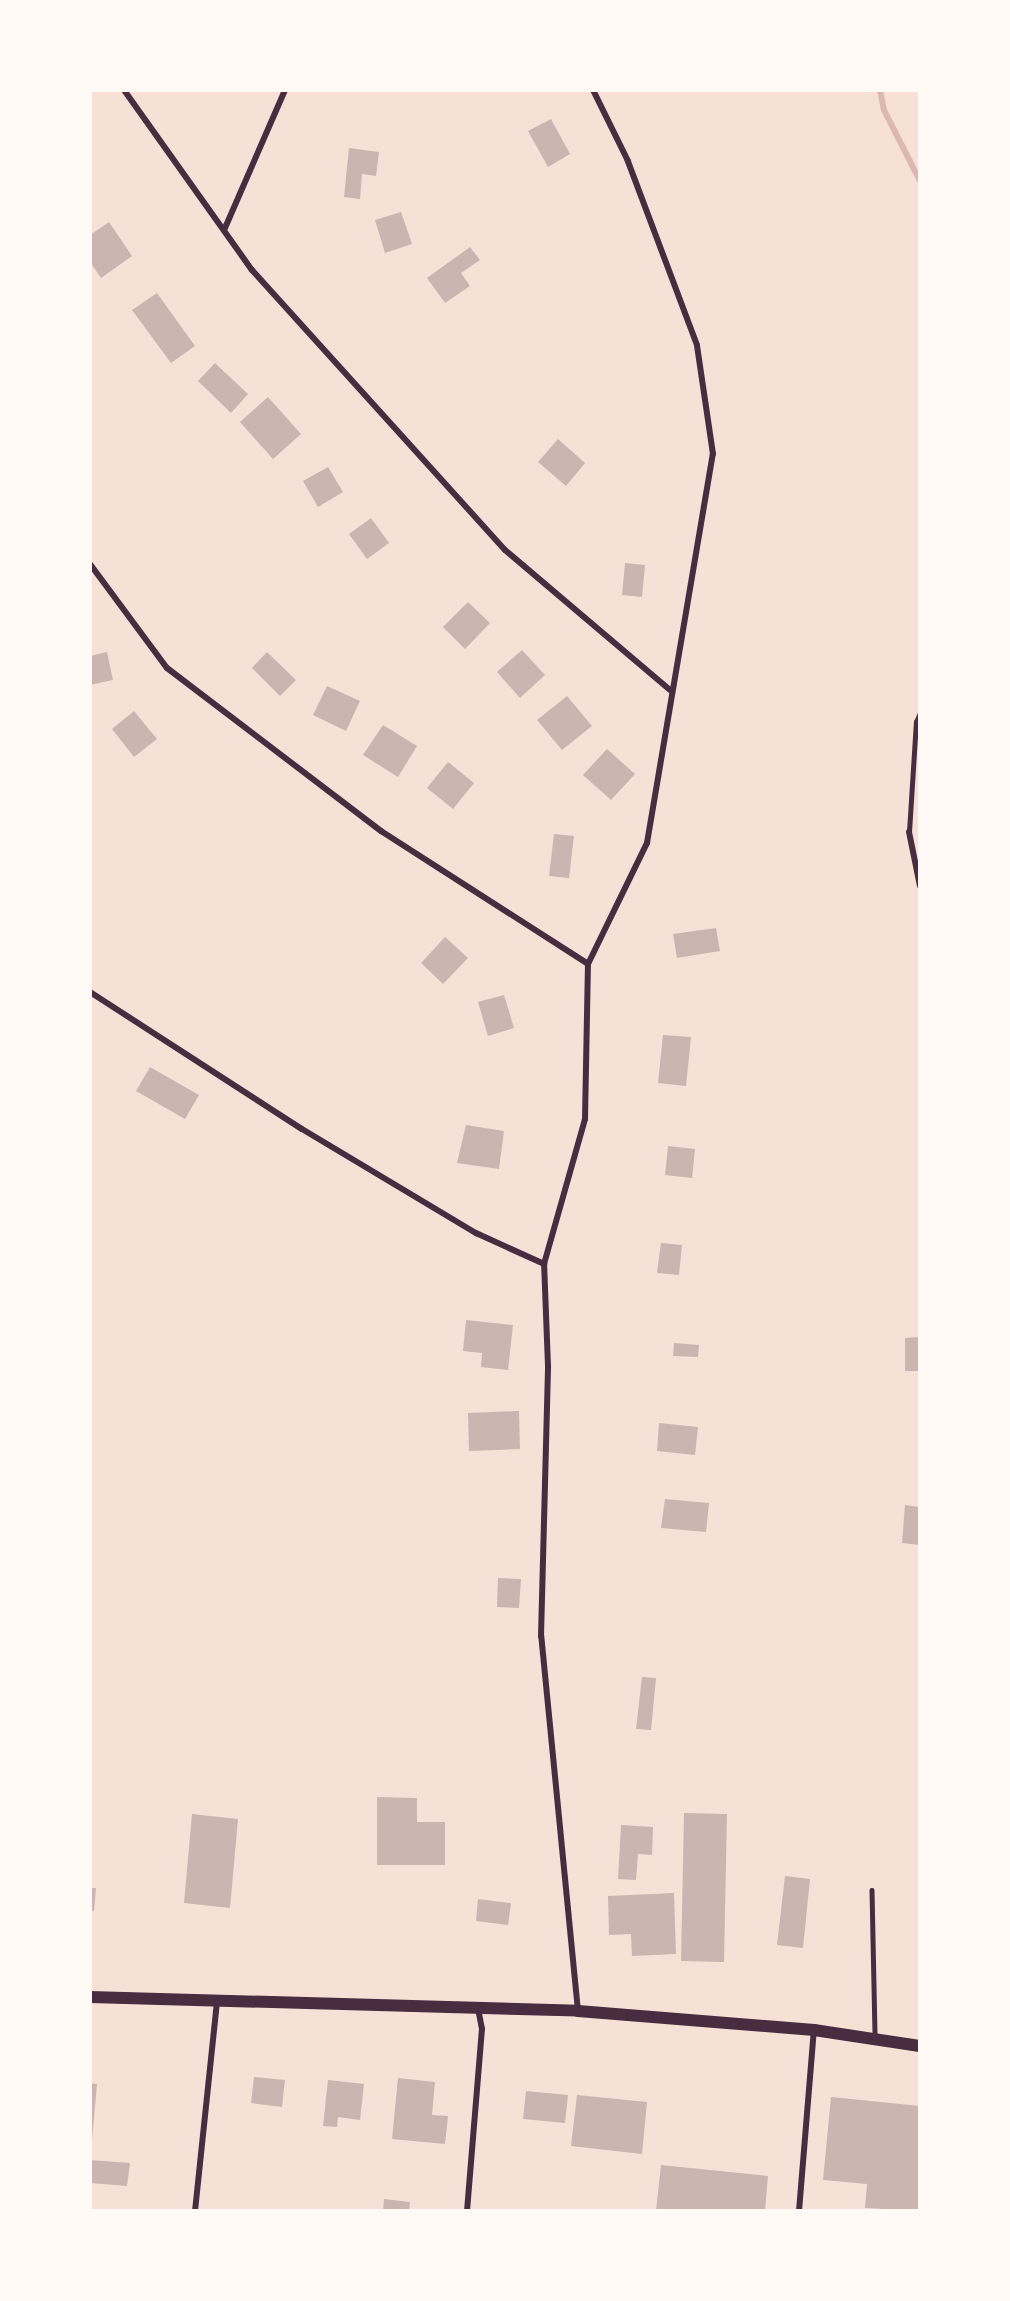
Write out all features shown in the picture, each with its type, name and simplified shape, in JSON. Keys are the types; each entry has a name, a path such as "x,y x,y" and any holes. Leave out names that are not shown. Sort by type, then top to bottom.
{"main road":[{"path":"90,1997 217,1998 578,2012 814,2030 920,2046"}],"street":[{"path":"124,90 225,228 252,270 505,550 670,690"},
{"path":"225,228 285,90"},
{"path":"578,2012 541,1636 548,1366 544,1264 585,1119 588,964 646,843 670,690 713,454 697,345 628,161 593,90"},
{"path":"90,564 167,668 381,831 588,964"},
{"path":"909,832 920,886"},
{"path":"90,992 302,1129 476,1233 544,1264"},
{"path":"195,2211 217,1998"},
{"path":"467,2211 482,2029 478,2008"},
{"path":"799,2211 814,2030"}],"lane":[{"path":"909,832 914,744 920,713"},
{"path":"872,1890 875,2039"}],"building":[{"path":"551,119 570,154 548,167 528,131"},
{"path":"349,148 379,152 376,176 362,174 360,199 344,197"},
{"path":"401,212 412,244 385,253 375,220"},
{"path":"109,222 132,256 101,278 90,262 90,235"},
{"path":"470,247 480,260 461,273 470,286 445,303 427,278"},
{"path":"157,293 195,346 171,363 132,310"},
{"path":"215,363 248,394 231,413 198,381"},
{"path":"268,397 301,434 273,459 240,422"},
{"path":"558,439 585,463 566,486 538,462"},
{"path":"328,467 343,492 318,507 303,481"},
{"path":"371,518 389,543 367,559 349,534"},
{"path":"625,563 645,565 642,597 622,595"},
{"path":"468,602 490,623 465,649 443,627"},
{"path":"522,650 545,675 520,698 497,672"},
{"path":"107,652 113,680 90,685 90,656"},
{"path":"267,652 296,680 280,696 252,668"},
{"path":"327,686 360,701 346,731 313,715"},
{"path":"567,696 592,726 562,750 537,720"},
{"path":"134,711 157,739 134,757 112,729"},
{"path":"383,725 417,746 398,777 363,755"},
{"path":"607,749 635,774 611,800 583,775"},
{"path":"448,762 474,783 453,809 427,788"},
{"path":"554,834 574,836 569,878 549,876"},
{"path":"716,928 720,951 677,958 673,934"},
{"path":"445,937 468,958 443,984 421,963"},
{"path":"504,995 514,1028 488,1036 478,1002"},
{"path":"663,1035 691,1037 686,1086 658,1083"},
{"path":"150,1067 199,1095 185,1119 136,1091"},
{"path":"466,1125 504,1131 499,1169 457,1163"},
{"path":"668,1146 695,1149 692,1178 665,1175"},
{"path":"661,1243 682,1245 679,1275 657,1273"},
{"path":"466,1320 513,1325 508,1370 481,1367 482,1353 463,1351"},
{"path":"920,1337 920,1371 905,1371 905,1338"},
{"path":"674,1343 699,1345 698,1357 673,1356"},
{"path":"519,1411 520,1449 469,1451 468,1413"},
{"path":"659,1423 698,1427 695,1455 657,1451"},
{"path":"665,1499 709,1503 706,1532 661,1528"},
{"path":"905,1505 920,1507 920,1545 902,1543"},
{"path":"498,1578 521,1579 519,1608 497,1607"},
{"path":"642,1677 656,1678 651,1730 636,1729"},
{"path":"377,1797 417,1798 417,1822 445,1822 445,1865 377,1865"},
{"path":"684,1813 727,1814 724,1962 681,1961"},
{"path":"192,1814 238,1819 230,1908 184,1903"},
{"path":"621,1825 653,1827 652,1855 638,1854 636,1880 618,1879"},
{"path":"785,1876 810,1879 803,1948 777,1945"},
{"path":"90,1888 96,1888 94,1911 90,1911"},
{"path":"674,1893 676,1954 632,1956 631,1934 609,1935 608,1896"},
{"path":"478,1899 511,1903 508,1925 476,1921"},
{"path":"254,2077 285,2080 282,2107 251,2103"},
{"path":"398,2078 435,2082 432,2115 448,2116 445,2144 392,2139"},
{"path":"328,2080 364,2084 360,2120 338,2117 337,2127 323,2126"},
{"path":"90,2083 97,2084 92,2140 90,2140"},
{"path":"526,2091 568,2095 565,2123 523,2119"},
{"path":"577,2095 647,2102 642,2154 571,2146"},
{"path":"831,2097 920,2106 920,2211 865,2208 867,2184 823,2180"},
{"path":"90,2160 130,2163 127,2186 90,2183"},
{"path":"661,2165 768,2176 765,2211 656,2211"},
{"path":"384,2199 410,2202 409,2211 383,2211"}],"waterway":[{"path":"880,90 884,110 920,181"}]}
